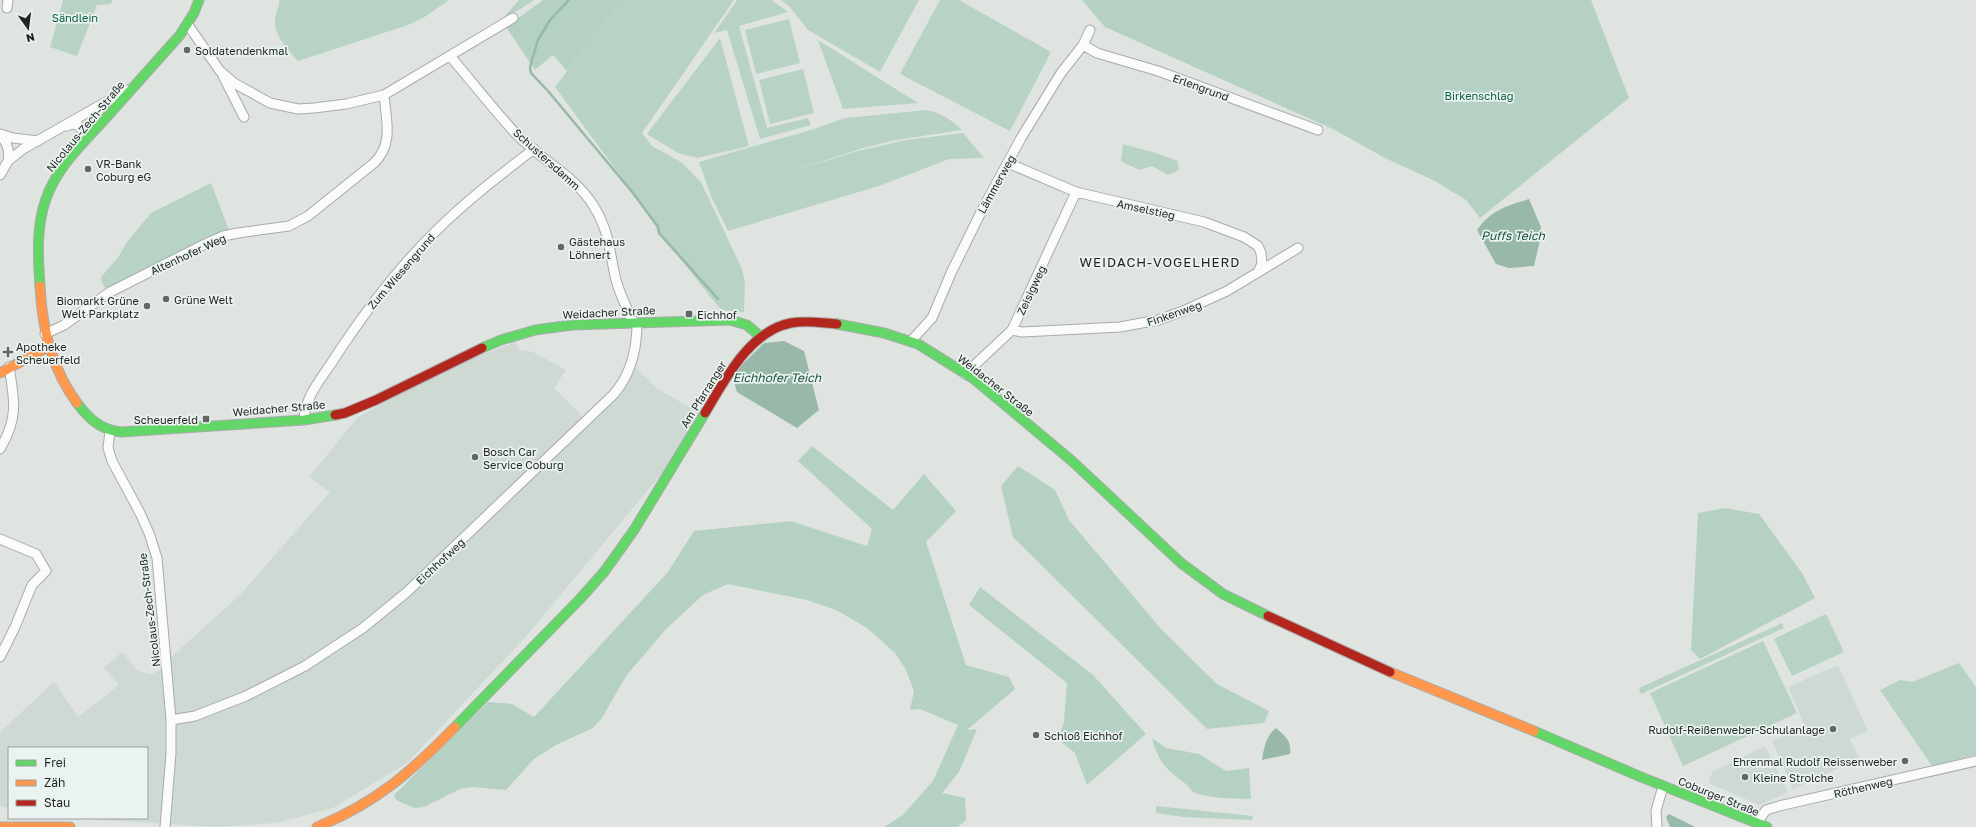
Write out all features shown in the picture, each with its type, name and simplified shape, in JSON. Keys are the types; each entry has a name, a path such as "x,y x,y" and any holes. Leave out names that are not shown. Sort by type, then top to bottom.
{"main road":[{"name":"Nicolaus-Zech-Straße","path":"110,430 99,425 80,407 66,386 51,357 45,334 39,256 40,217 47,193 54,179 88,138 188,25 199,0"},
{"name":"Weidacher Straße","path":"110,430 121,432 319,419 357,409 475,351 512,336 566,326 730,320 740,321 750,326 761,337 785,324 817,322 858,327 911,341 933,353 965,374 1075,464 1161,546 1198,577 1223,594 1288,626 1390,672 1594,756"},
{"name":"Am Pfarranger","path":"317,827 347,815 369,803 405,778 580,599 604,572 634,530 725,380 743,354 761,337"},
{"path":"0,373 48,346"},
{"name":"Coburger Straße","path":"1594,756 1766,827"},
{"path":"0,827 70,827"}],"street":[{"path":"220,72 252,94 282,106 314,108 353,103 384,95 513,18"},
{"path":"188,25 220,72 244,117"},
{"name":"Lämmerweg","path":"911,341 932,318 964,243 1008,163 1062,73 1082,46 1090,30"},
{"name":"Erlengrund","path":"1082,46 1097,53 1158,71 1318,130"},
{"name":"Schustersdamm","path":"450,56 518,135 562,170 593,204 604,224 609,238 620,295 635,323"},
{"path":"8,161 39,140 136,84"},
{"name":"Altenhofer Weg","path":"45,334 64,325 110,292 204,244 223,236 289,226 308,216 374,163 384,152 388,135 384,95"},
{"path":"63,127 77,124 88,138"},
{"path":"0,135 13,138 39,140"},
{"path":"0,135 6,142 10,152 8,161 0,175"},
{"name":"Zum Wiesengrund","path":"304,420 308,400 355,327 392,279 437,230 484,188 534,149"},
{"name":"Amselstieg","path":"1008,163 1076,192 1204,222 1244,237 1258,246 1261,253 1262,264 1258,272"},
{"name":"Zeisigweg","path":"965,374 1012,330 1076,192"},
{"name":"Finkenweg","path":"1012,330 1022,332 1138,325 1184,312 1227,291 1298,248"},
{"name":"Eichhofweg","path":"171,720 195,716 231,703 305,666 344,642 407,592 614,394 629,371 636,344 635,323"},
{"path":"0,449 8,436 14,416 14,400 9,367"},
{"name":"Nicolaus-Zech-Straße","path":"110,430 108,448 112,461 140,513 149,533 157,558 171,720 171,753 164,827"},
{"path":"0,539 36,554 46,571 32,585 15,627 0,657"},
{"name":"Röthenweg","path":"1756,823 1766,810 1779,806 1976,761"},
{"name":"Coburger Straße","path":"1657,827 1656,811 1664,786"}],"shaded area":[{"path":"516,342 519,350 533,352 566,370 554,388 589,423 623,391 635,367 657,388 699,413 664,471 523,640 407,763 333,808 276,823 217,827 88,819 148,819 148,747 8,747 8,808 0,806 0,732 54,682 78,717 119,685 104,668 122,652 138,671 151,674 159,671 169,659 240,595 330,492 309,477 358,417 454,365"},
{"name":"Rudolf-Reißenweber-Schulanlage","path":"1838,665 1868,731 1850,739 1859,759 1793,789 1772,741 1805,726 1788,687"},
{"name":"Kleine Strolche","path":"1765,746 1788,792 1759,805 1709,783 1712,772"}],"green space":[{"name":"Sändlein","path":"63,0 113,0 110,4 97,5 77,56 50,47"},
{"path":"279,0 449,0 423,18 408,25 298,61 285,46 276,30 275,18"},
{"path":"519,0 534,0 502,21 501,20"},
{"path":"543,0 622,0 567,71 553,55 535,70 506,27"},
{"path":"622,0 734,0 642,133 652,146 681,162 701,182 742,269 745,283 744,312 721,310 656,228 658,227 555,87"},
{"path":"737,0 772,0 788,12 739,26 767,128 808,118 811,125 760,139 727,30 714,33"},
{"path":"781,0 919,0 880,72 808,30 790,7"},
{"path":"940,0 959,0 1051,52 1010,131 900,74"},
{"name":"Birkenschlag","path":"1082,0 1591,0 1629,98 1480,218 1466,200 1435,181 1383,157 1335,130 1105,27"},
{"path":"789,19 800,63 756,74 745,30"},
{"path":"720,38 749,146 698,158 678,153 647,134"},
{"path":"818,40 918,103 843,109"},
{"path":"803,69 814,113 770,124 759,80"},
{"path":"927,110 946,117 962,130 896,140 863,148 789,172 858,151 906,140 963,133 984,158 949,159 879,186 728,231 711,196 699,162 814,129 845,118"},
{"path":"1123,144 1178,161 1179,170 1168,175 1152,166 1139,170 1121,161"},
{"path":"211,183 229,230 212,235 108,288 104,287 101,279 102,276 151,213"},
{"path":"812,446 893,510 924,474 956,511 926,542 966,665 1009,677 1015,689 967,730 977,729 959,772 942,793 965,798 966,820 958,827 884,827 903,815 933,781 958,725 920,709 910,710 914,691 906,670 895,653 867,628 836,610 807,600 728,584 703,595 667,628 626,676 602,718 593,728 556,745 534,759 506,790 472,787 460,789 424,807 414,808 396,800 394,795 488,702 512,704 534,717 668,572 694,531 791,521 867,546 872,529 798,461"},
{"path":"1018,466 1055,490 1069,520 1162,630 1217,684 1269,711 1264,723 1207,729 1013,537 1001,486"},
{"path":"1725,508 1759,514 1802,573 1815,598 1700,659 1691,650 1698,513"},
{"path":"980,587 1093,675 1146,734 1087,785 1075,753 1058,739 1064,722 1067,683 969,605"},
{"path":"1826,614 1844,652 1792,676 1774,639"},
{"path":"1782,623 1784,628 1641,694 1639,688"},
{"path":"1763,641 1797,713 1683,766 1650,693"},
{"path":"1959,663 1976,687 1976,755 1932,766 1880,690 1900,680 1912,682"},
{"path":"1152,738 1166,748 1199,754 1226,771 1249,768 1251,799 1216,797 1195,793 1164,765 1157,754"},
{"path":"1156,806 1253,816 1252,820 1183,817 1156,813"}],"water":[{"name":"Puffs Teich","path":"1529,199 1541,227 1541,236 1534,266 1509,268 1496,264 1477,230 1482,223 1494,213"},
{"name":"Eichhofer Teich","path":"784,341 804,351 819,410 797,428 737,392 733,378 742,365 764,343"},
{"path":"1276,728 1289,742 1290,754 1262,760 1268,738"},
{"path":"1669,814 1695,827 1670,827 1666,817"}],"waterway":[{"path":"569,0 550,20 538,40 530,67 531,73 548,91 633,193 658,227 659,233 718,299"}],"traffic: fast":[{"path":"40,286 38,253 39,231 46,199 57,176 71,156 180,35 194,13 199,0"},
{"path":"482,348 501,340 535,330 572,325 730,320 747,325 761,337"},
{"path":"837,324 884,333 918,344 974,379 1072,461 1181,563 1223,594 1268,616"},
{"path":"77,403 96,423 107,429 121,432 304,420 335,415"},
{"path":"455,727 580,599 604,572 634,530 705,413"},
{"path":"1534,731 1641,777 1767,827"}],"traffic: slow":[{"path":"40,286 43,317 54,362 68,390 77,403"},
{"path":"0,373 48,347"},
{"path":"1390,672 1534,731"},
{"path":"317,827 357,808 392,785 408,772 455,727"},
{"path":"0,827 70,827"}],"traffic: jam":[{"path":"705,413 730,372 751,346 763,336 776,328 797,322 837,324"},
{"path":"335,415 345,413 376,400 482,348"},
{"path":"1268,616 1390,672"}],"place":[{"name":"Soldatendenkmal","path":"187,50"},
{"name":"VR-Bank Coburg eG","path":"88,169"},
{"name":"Gästehaus Löhnert","path":"561,247"},
{"name":"Grüne Welt","path":"166,299"},
{"name":"Biomarkt Grüne Welt Parkplatz","path":"147,306"},
{"name":"Eichhof","path":"689,314"},
{"name":"Apotheke Scheuerfeld","path":"8,352"},
{"name":"Scheuerfeld","path":"206,419"},
{"name":"Bosch Car Service Coburg","path":"475,457"},
{"name":"Rudolf-Reißenweber-Schulanlage","path":"1833,729"},
{"name":"Schloß Eichhof","path":"1036,735"},
{"name":"Ehrenmal Rudolf Reissenweber","path":"1905,761"},
{"name":"Kleine Strolche","path":"1745,777"}],"district":[{"name":"WEIDACH-VOGELHERD","path":"1160,262"}]}
